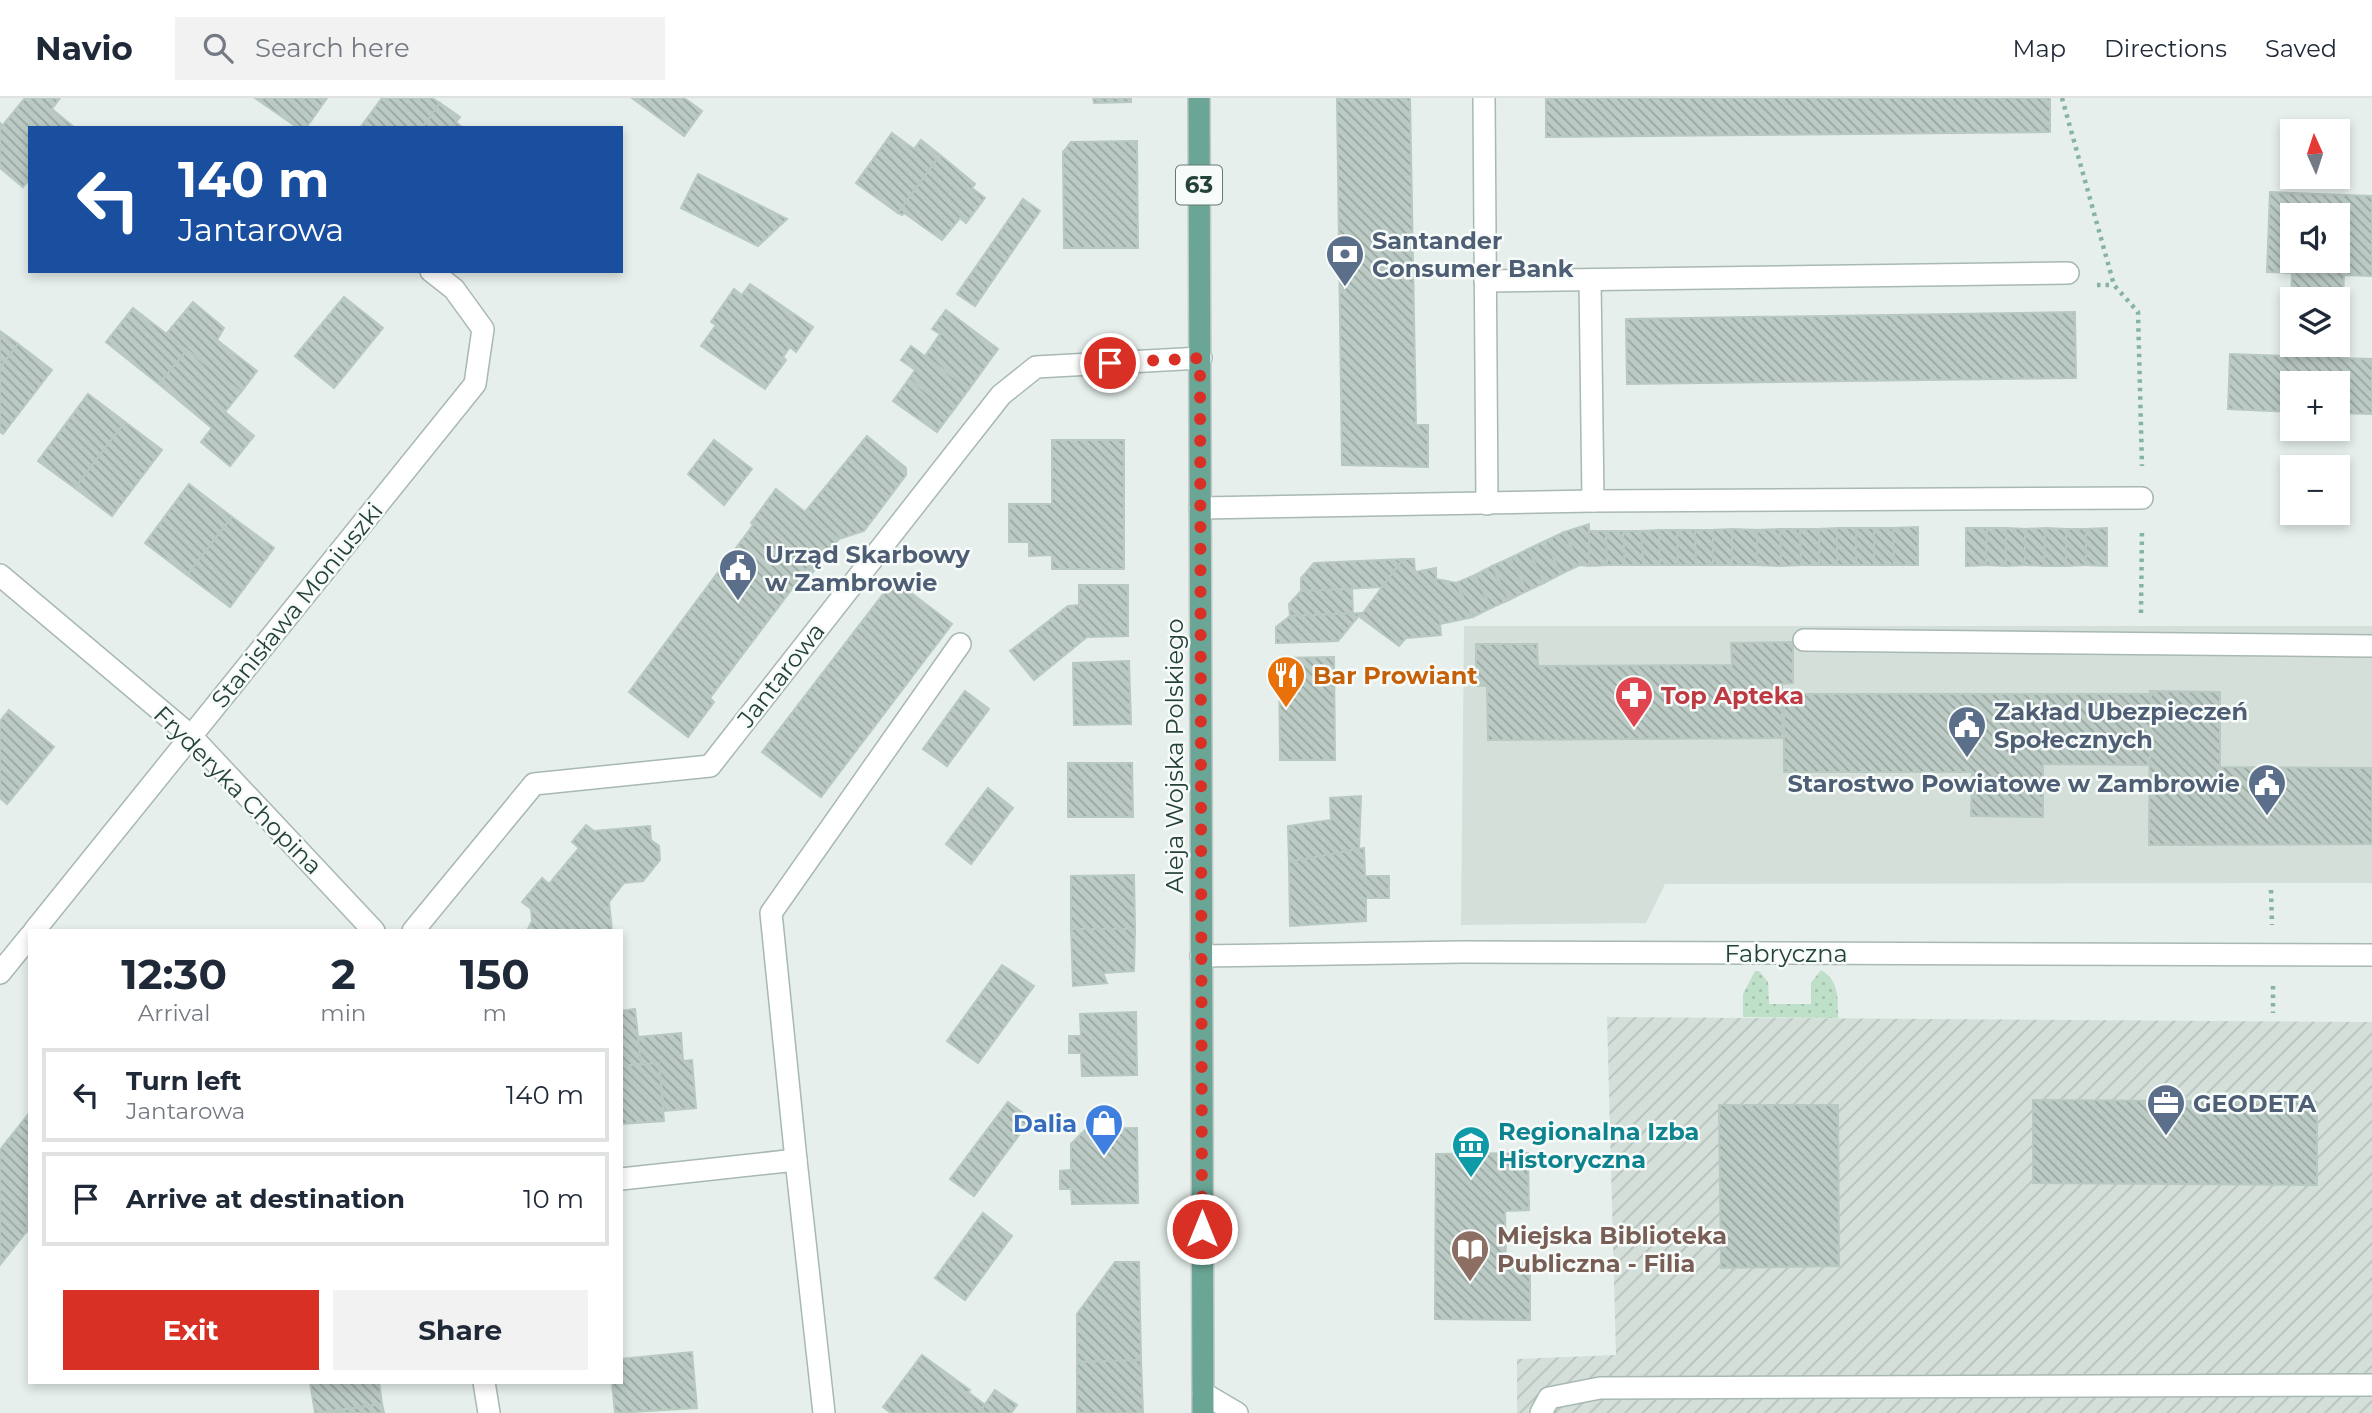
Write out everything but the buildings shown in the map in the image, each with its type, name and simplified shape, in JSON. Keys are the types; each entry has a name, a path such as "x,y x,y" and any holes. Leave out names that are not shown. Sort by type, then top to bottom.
{"main road":[{"name":"Aleja Wojska Polskiego","path":"1199,98 1203,1403"}],"street":[{"path":"1484,98 1487,503"},
{"name":"Stanisława Moniuszki","path":"36,929 475,384 483,329 454,289 434,273"},
{"path":"1485,281 2068,273"},
{"path":"1590,280 1593,501"},
{"name":"Jantarowa","path":"415,929 534,784 710,765 1001,395 1036,367 1200,358"},
{"path":"1200,508 1593,501 2142,498"},
{"name":"Fryderyka Chopina","path":"0,575 191,736 372,929"},
{"path":"1804,640 2372,646"},
{"path":"824,1413 771,913 960,644"},
{"path":"0,973 28,938"},
{"name":"Fabryczna","path":"1201,956 1449,952 2372,955"},
{"path":"623,1179 796,1160"},
{"path":"484,1384 489,1413"},
{"path":"1541,1413 1549,1398 1601,1388 2372,1385"},
{"path":"1203,1403 1237,1413"}],"path":[{"path":"2063,98 2114,285 2138,312 2142,498 2141,643"},
{"path":"2272,890 2272,933"},
{"path":"2273,981 2273,1013"}],"shaded area":[{"path":"1464,626 2372,626 2372,883 1665,884 1646,923 1461,925"},
{"path":"1607,1017 2372,1022 2372,1413 1517,1413 1517,1359 1616,1355"}],"green space":[{"path":"1821,970 1834,985 1838,1018 1743,1017 1743,994 1755,971 1759,971 1768,982 1769,1004 1811,1004 1811,983"}],"place":[{"name":"Santander Consumer Bank","path":"1345,288"},
{"name":"Urząd Skarbowy w Zambrowie","path":"738,602"},
{"name":"Bar Prowiant","path":"1286,709"},
{"name":"Top Apteka","path":"1634,729"},
{"name":"Zakład Ubezpieczeń Społecznych","path":"1967,759"},
{"name":"Starostwo Powiatowe w Zambrowie","path":"2267,817"},
{"name":"GEODETA","path":"2166,1137"},
{"name":"Dalia","path":"1104,1157"},
{"name":"Regionalna Izba Historyczna","path":"1471,1179"},
{"name":"Miejska Biblioteka Publiczna - Filia","path":"1470,1283"}],"route":[{"path":"1110,363 1200,358 1202,1229"}]}
